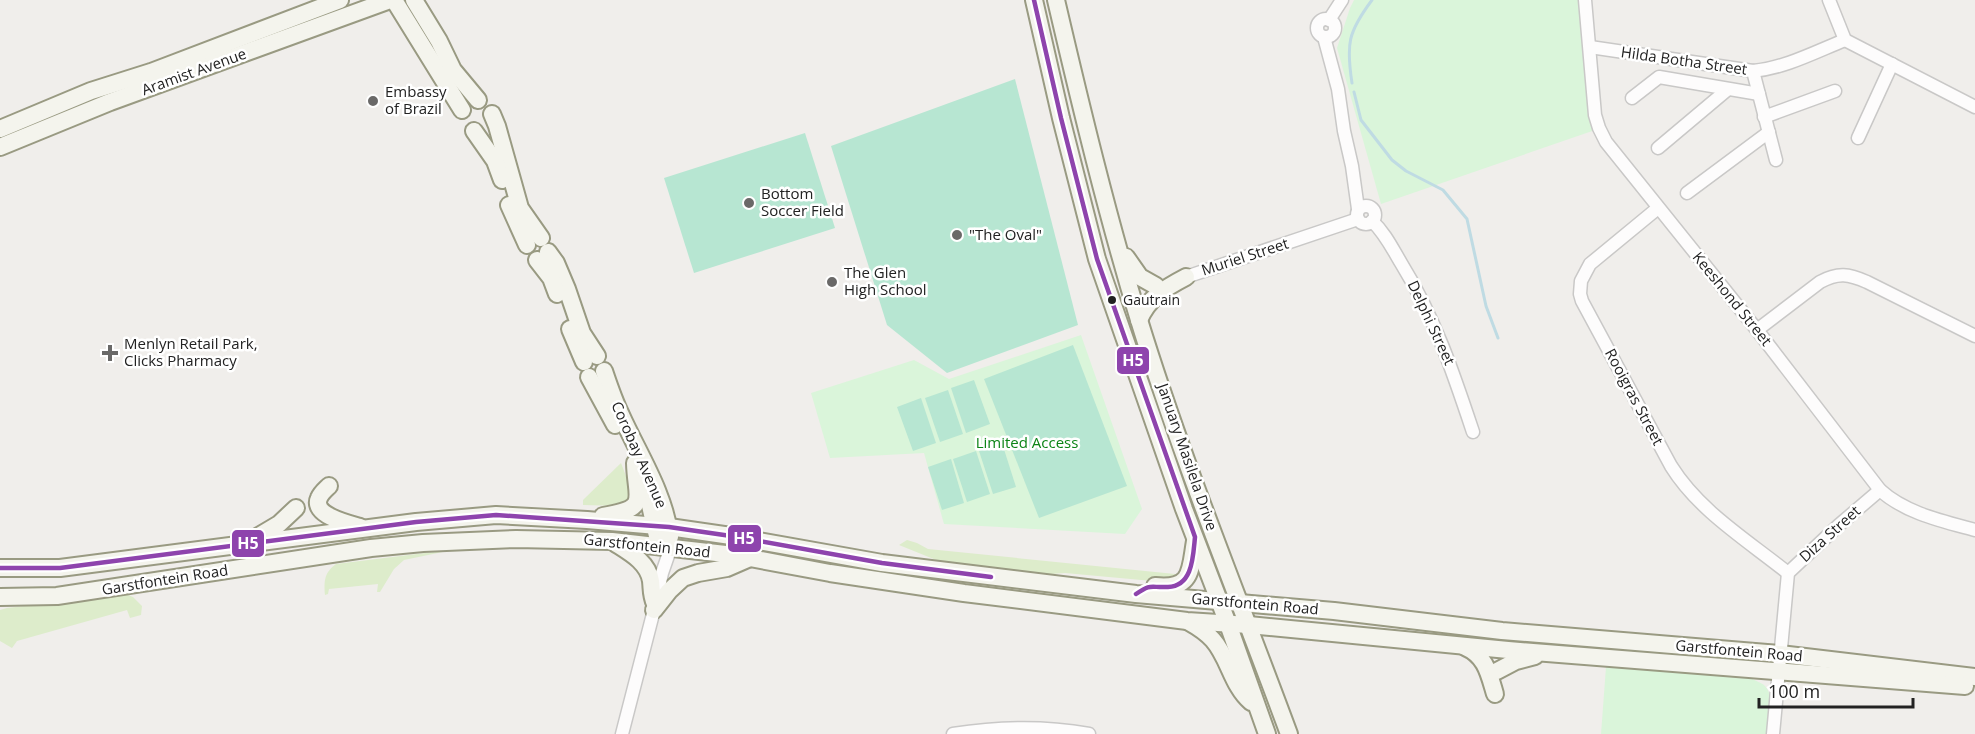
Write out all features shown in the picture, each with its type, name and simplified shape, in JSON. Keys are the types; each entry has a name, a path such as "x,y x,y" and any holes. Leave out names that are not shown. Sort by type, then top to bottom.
{"main road":[{"name":"Aramist Avenue","path":"3,126 91,91 151,72 340,0"},
{"name":"Aramist Avenue","path":"0,147 110,102 392,0"},
{"name":"Corobay Avenue","path":"392,0 462,110 460,117 463,123 474,131 495,161 510,209 538,248"},
{"name":"Corobay Avenue","path":"414,0 439,41 453,70 478,100 490,107 520,208 554,285 566,319 621,415 656,486 665,547"},
{"name":"January Masilela Drive","path":"1034,0 1060,117 1093,244 1136,372 1267,734"},
{"name":"January Masilela Drive","path":"1056,0 1118,248 1139,320 1197,491 1289,734"},
{"path":"462,110 471,100 478,100"},
{"path":"474,131 487,127 492,114"},
{"path":"1118,248 1140,277 1156,286"},
{"path":"1139,320 1147,304 1154,297 1186,277"},
{"path":"1132,293 1122,309 1136,372"},
{"name":"Corobay Avenue","path":"593,367 662,527"},
{"path":"587,520 626,512 635,505 639,493 635,463"},
{"path":"329,486 319,497 320,508 331,518 364,529"},
{"path":"243,545 279,524 296,508"},
{"name":"Garstfontein Road","path":"0,568 60,568 416,522 496,515 587,520 731,536 882,563 1136,594 1334,611 1502,631 1780,654 1975,677"},
{"path":"1136,594 1148,586 1171,587 1184,581 1191,568 1195,537"},
{"name":"Garstfontein Road","path":"0,597 57,596 191,577 300,557 423,543 534,539 612,541 750,558 912,586 1187,621 1975,687"},
{"path":"612,541 634,556 645,568 651,581 651,594 655,607"},
{"path":"655,607 683,578 727,568 750,558"},
{"path":"1187,621 1212,638 1219,647 1241,693 1258,709"},
{"path":"1460,644 1481,656 1495,694"},
{"path":"1497,672 1516,661 1548,653"}],"street":[{"path":"1342,0 1329,20 1334,24 1334,32 1324,37 1338,89 1362,211"},
{"name":"Keeshond Street","path":"1585,0 1594,104 1599,129 1609,145 1757,330 1880,490 1894,503 1975,530"},
{"path":"1830,0 1845,40 1975,106"},
{"name":"Hilda Botha Street","path":"1590,47 1753,71 1779,66 1845,40"},
{"path":"1858,138 1893,64"},
{"path":"1753,71 1776,160"},
{"path":"1632,98 1659,77 1759,94"},
{"path":"1658,148 1727,90"},
{"path":"1764,117 1835,92"},
{"path":"1688,193 1768,132"},
{"name":"Rooigras Street","path":"1658,208 1590,264 1583,274 1580,287 1582,301 1684,486 1698,501 1788,573"},
{"name":"Delphi Street","path":"1362,211 1364,224 1372,221 1387,239 1428,310 1450,362 1473,432"},
{"name":"Muriel Street","path":"1132,293 1186,277 1362,211"},
{"path":"1757,330 1820,282 1842,274 1867,282 1975,336"},
{"name":"Diza Street","path":"1773,734 1788,573 1880,490"},
{"name":"Corobay Avenue","path":"622,734 655,607 665,547"},
{"path":"953,734 1003,729 1072,731 1089,734"}],"green space":[{"path":"1354,0 1589,0 1601,128 1381,204 1337,48"},
{"name":"\"The Oval\"","path":"1015,79 1078,325 947,373 887,325 831,146"},
{"name":"Bottom Soccer Field","path":"805,133 835,228 694,273 664,178"},
{"name":"Limited Access","path":"1081,335 1142,509 1125,534 944,524 924,453 830,458 811,393 914,360 949,379"},
{"path":"1073,345 1127,486 1039,518 984,379"},
{"path":"974,380 990,424 966,433 951,388"},
{"path":"948,390 963,434 940,442 925,398"},
{"path":"921,398 936,443 913,451 897,407"},
{"path":"1002,443 1016,487 993,494 979,451"},
{"path":"976,451 990,494 967,502 953,459"},
{"path":"951,459 964,503 942,510 928,467"},
{"path":"621,463 631,489 629,500 619,506 583,505 583,500"},
{"path":"907,540 928,549 1175,574 1181,577 1174,583 1065,573 1038,575 946,564 899,545"},
{"path":"457,549 404,560 394,569 380,592 377,592 378,584 329,589 328,594 325,595 326,578 336,564"},
{"path":"126,594 142,606 141,615 130,618 127,610 17,641 12,648 0,641 0,610"},
{"path":"1606,667 1750,678 1764,685 1770,695 1768,734 1601,734"}],"waterway":[{"path":"1352,83 1349,58 1351,39 1358,21 1372,0"},
{"path":"1354,92 1361,120 1392,160 1406,171 1443,190 1467,219 1486,306 1498,338"}],"transit line":[{"name":"H5","path":"1034,0 1097,259 1195,537 1190,569 1182,581 1168,587 1148,587 1136,594"},
{"name":"H5","path":"0,568 60,568 416,522 496,515 669,527 882,563 991,577"}],"place":[{"name":"Embassy of Brazil","path":"373,101"},
{"name":"Bottom Soccer Field","path":"749,203"},
{"name":"\"The Oval\"","path":"957,235"},
{"name":"The Glen High School","path":"832,282"},
{"name":"Gautrain","path":"1112,300"},
{"name":"Menlyn Retail Park, Clicks Pharmacy","path":"110,353"}]}
